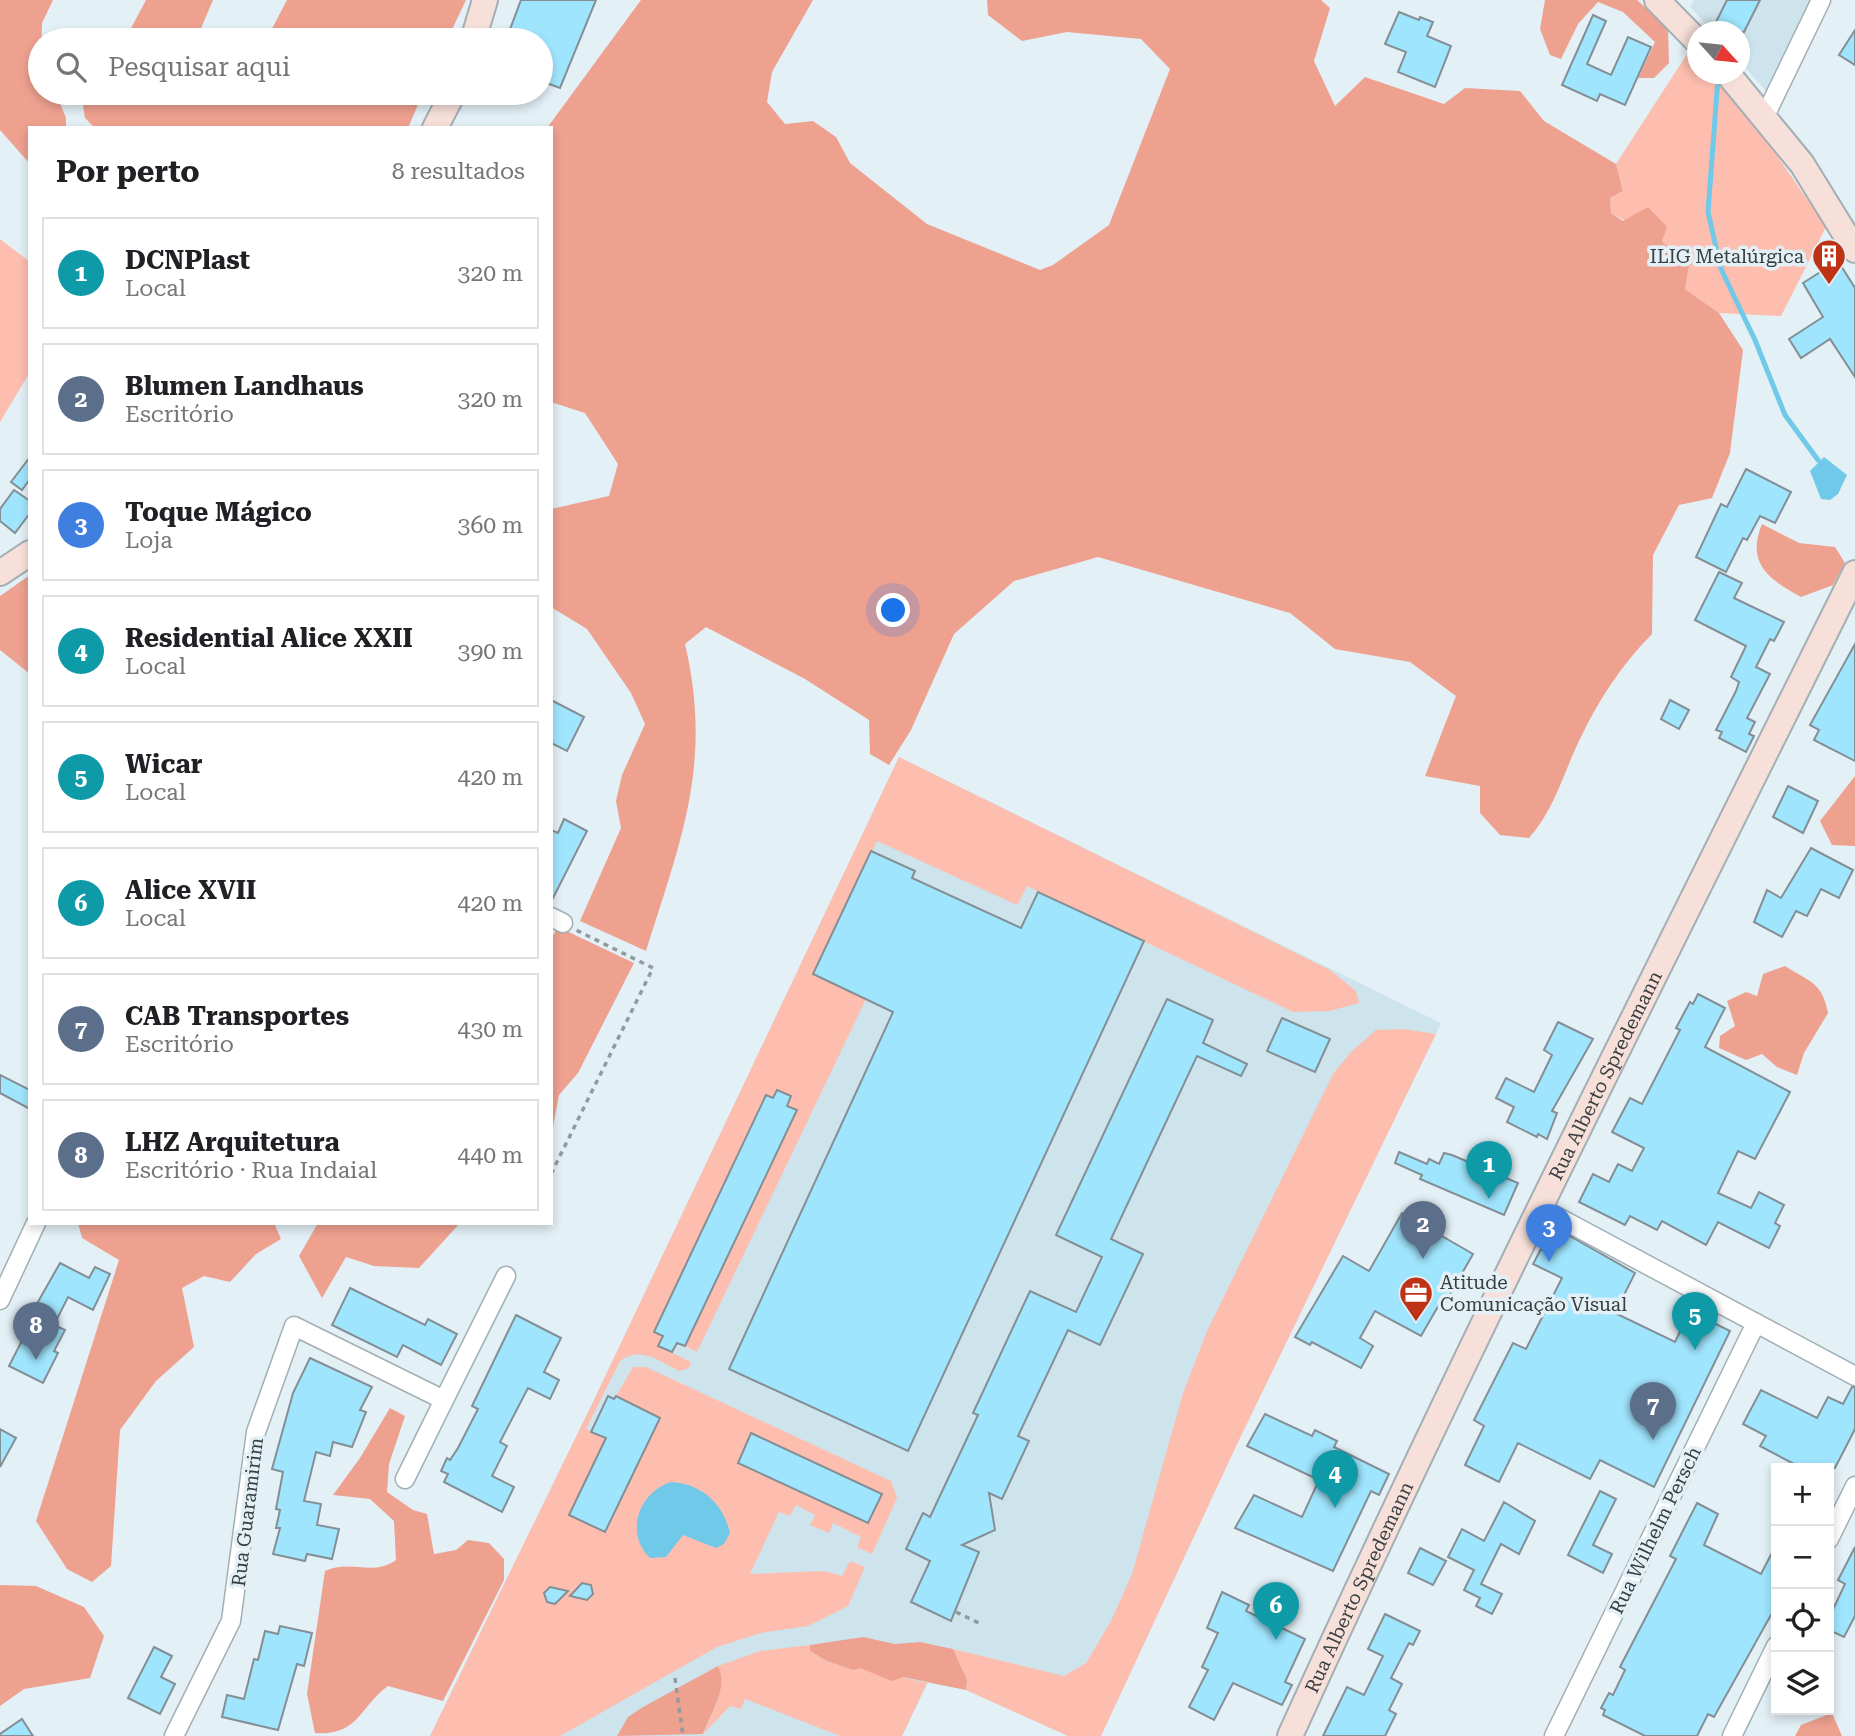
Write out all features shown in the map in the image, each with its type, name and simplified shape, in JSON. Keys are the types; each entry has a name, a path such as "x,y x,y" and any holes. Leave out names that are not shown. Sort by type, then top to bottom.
{"street":[{"path":"477,28 485,0"},
{"path":"1657,0 1687,31"},
{"path":"1765,116 1821,0"},
{"path":"1737,84 1802,163 1855,250"},
{"path":"436,126 447,105"},
{"path":"0,573 28,554"},
{"name":"Rua Alberto Spredemann","path":"1290,1736 1368,1565 1539,1208 1855,573"},
{"path":"1539,1208 1855,1376"},
{"path":"0,1300 35,1225"},
{"path":"404,1479 506,1276"},
{"name":"Rua Wilhelm Persch","path":"1554,1736 1756,1323"},
{"name":"Rua Guaramirim","path":"174,1736 231,1621 256,1432 294,1326 444,1401"},
{"path":"1834,1529 1855,1486"},
{"path":"1732,1736 1773,1652"}],"path":[{"path":"553,1170 653,968 557,920"},
{"path":"956,1612 983,1625"},
{"path":"675,1678 683,1736"}],"shaded area":[{"path":"0,0 53,0 42,28 28,28 28,105 61,105 66,126 28,126 28,162 0,130"},
{"path":"146,0 213,0 201,28 131,28"},
{"path":"287,0 466,0 453,28 272,28"},
{"path":"641,0 813,0 772,72 767,102 785,124 813,121 836,137 850,163 927,224 1040,270 1053,265 1109,225 1170,69 1141,39 1067,32 1022,41 988,15 987,0 1321,0 1330,8 1314,61 1335,106 1365,77 1444,104 1465,88 1520,91 1544,121 1616,164 1623,191 1610,198 1611,213 1623,221 1648,207 1667,227 1662,241 1689,266 1685,289 1719,313 1743,350 1730,453 1712,498 1679,505 1653,555 1652,634 1631,657 1604,695 1581,737 1553,802 1529,838 1500,835 1480,813 1480,786 1425,776 1456,696 1410,662 1335,649 1290,613 1098,557 1014,581 954,634 911,730 889,765 870,754 869,720 805,679 706,627 685,644 693,687 696,727 694,764 681,836 646,951 580,921 621,828 616,801 622,775 645,724 631,693 587,629 553,608 553,509 609,496 618,464 585,413 553,403 553,126 548,126"},
{"path":"1545,0 1637,0 1668,28 1669,63 1654,78 1638,78 1655,42 1623,12 1598,2 1578,24 1561,59 1550,55 1540,29"},
{"path":"1694,0 1812,0 1767,92 1750,73 1750,21 1703,21 1690,7"},
{"path":"1687,54 1687,84 1718,84 1756,125 1826,227 1781,316 1719,313 1685,289 1689,266 1662,241 1611,213 1610,198 1623,191 1616,164"},
{"path":"83,105 418,105 409,126 93,126 85,118"},
{"path":"0,239 28,260 28,375 0,422"},
{"path":"1762,524 1799,543 1835,547 1845,563 1833,585 1801,597 1770,576 1763,568 1757,549"},
{"path":"28,576 28,672 0,650 0,596"},
{"path":"899,757 1441,1023 1238,1442 1101,1736 1068,1736 966,1690 928,1683 902,1736 430,1736 593,1402"},
{"path":"899,757 1330,970 1356,991 1359,1003 1329,1011 1293,1012 1027,886 1017,905 877,841 813,974 866,999 697,1352 685,1346 797,1110 787,1106 791,1096 778,1090 773,1098 766,1095 658,1346 691,1362 689,1368 679,1371 657,1359 642,1355 620,1361 586,1429 606,1438 569,1514 606,1532 660,1418 616,1396 633,1367 646,1367 891,1481 897,1498 872,1554 857,1547 861,1537 833,1523 829,1533 810,1525 815,1515 796,1505 790,1516 779,1512 750,1574 824,1571 842,1576 850,1561 865,1567 848,1606 808,1626 761,1633 717,1647 560,1736 430,1736 593,1402"},
{"path":"1855,776 1855,846 1832,845 1820,821"},
{"path":"558,927 634,963 578,1073 559,1095 553,1126 553,936"},
{"path":"1785,966 1818,988 1828,1013 1804,1053 1797,1075 1777,1067 1762,1054 1746,1060 1719,1048 1720,1036 1735,1026 1727,1001 1746,992 1757,996 1763,974"},
{"path":"1404,1029 1436,1034 1238,1442 1101,1736 1068,1736 966,1690 967,1680 953,1649 1064,1676 1086,1663 1111,1621 1132,1574 1183,1393 1207,1331 1333,1074 1351,1052 1376,1030"},
{"path":"79,1225 275,1225 281,1239 256,1254 230,1282 204,1276 182,1288 194,1347 156,1381 120,1430 111,1566 92,1582 67,1569 36,1521 119,1260 82,1238"},
{"path":"317,1225 458,1225 419,1268 374,1266 346,1257 322,1298 299,1256"},
{"path":"390,1408 405,1416 389,1464 387,1492 413,1510 427,1514 434,1554 456,1550 468,1540 489,1543 504,1559 504,1580 443,1701 388,1686 350,1725 330,1733 315,1733 307,1694 325,1571 344,1567 378,1567 396,1560 394,1521 370,1499 333,1495 360,1458"},
{"path":"0,1585 36,1586 84,1607 104,1636 90,1678 24,1689 0,1706"},
{"path":"863,1637 895,1644 920,1642 953,1649 967,1680 966,1690 903,1677 892,1681 860,1668 853,1670 827,1661 810,1651 810,1645"},
{"path":"810,1645 810,1651 827,1661 853,1670 860,1668 927,1683 902,1736 840,1736 745,1699 741,1709 730,1706 703,1734 720,1692 721,1675 718,1666 760,1651"},
{"path":"718,1666 721,1674 720,1691 703,1734 617,1736 628,1717"},
{"path":"1833,1715 1842,1736 1795,1736 1801,1725"}],"water":[{"path":"1824,457 1847,475 1838,494 1830,500 1821,499 1810,471"},
{"path":"671,1482 701,1491 716,1504 730,1533 724,1544 716,1548 683,1535 666,1557 650,1558 638,1537 639,1514 651,1495"}],"building":[{"path":"521,0 596,0 560,88 553,85 553,28 510,28"},
{"path":"1727,0 1760,0 1750,21 1716,21"},
{"path":"1399,12 1433,22 1427,36 1451,46 1435,87 1398,72 1406,52 1385,44"},
{"path":"1593,15 1606,21 1587,64 1611,75 1628,37 1651,47 1625,105 1600,94 1597,101 1562,85"},
{"path":"1855,30 1855,65 1839,55"},
{"path":"1838,261 1855,288 1855,377 1830,339 1801,358 1789,339 1823,317 1803,283"},
{"path":"28,460 28,482 22,490 11,482"},
{"path":"1746,469 1791,492 1775,523 1760,516 1747,540 1743,538 1726,572 1696,557 1721,504 1727,507"},
{"path":"14,490 28,500 28,516 15,533 0,521 0,509"},
{"path":"1719,572 1742,583 1734,598 1784,622 1774,641 1770,639 1756,667 1770,674 1747,718 1755,722 1749,734 1754,736 1746,752 1719,738 1722,732 1716,730 1736,691 1739,682 1731,677 1746,646 1695,620"},
{"path":"1855,644 1855,761 1814,740 1819,730 1810,725"},
{"path":"1670,700 1689,710 1679,729 1661,719"},
{"path":"553,701 584,717 567,751 553,744"},
{"path":"1788,786 1818,801 1803,833 1773,817"},
{"path":"564,819 587,831 553,898 553,831 558,833"},
{"path":"1811,848 1853,870 1839,898 1821,889 1807,916 1796,911 1782,937 1754,922 1767,890 1781,898"},
{"path":"871,851 915,871 912,878 1021,928 1038,892 1144,941 908,1451 729,1369 893,1012 813,974"},
{"path":"1698,994 1725,1008 1705,1047 1790,1092 1755,1159 1738,1151 1718,1193 1751,1208 1759,1192 1784,1205 1775,1223 1780,1226 1769,1248 1718,1222 1706,1245 1662,1221 1657,1230 1630,1216 1625,1225 1579,1202 1593,1174 1609,1182 1618,1164 1632,1171 1644,1148 1612,1132 1630,1098 1642,1104 1680,1030 1676,1028 1690,1002 1693,1004"},
{"path":"1167,999 1213,1020 1203,1043 1247,1064 1241,1076 1197,1056 1111,1239 1143,1254 1100,1345 1068,1330 1018,1436 1029,1441 1002,1499 989,1493 995,1530 962,1545 979,1552 951,1621 911,1602 930,1561 906,1549 923,1513 930,1517 978,1415 973,1413 1030,1291 1076,1312 1102,1257 1056,1235"},
{"path":"1282,1018 1330,1039 1315,1072 1267,1051"},
{"path":"1558,1022 1593,1039 1552,1111 1557,1113 1547,1139 1507,1122 1514,1107 1496,1098 1506,1078 1534,1092 1552,1055 1544,1050"},
{"path":"0,1075 28,1089 28,1108 0,1093"},
{"path":"777,1090 791,1096 787,1106 797,1110 685,1346 677,1343 672,1352 658,1346 663,1336 654,1332 766,1095 773,1098"},
{"path":"1399,1152 1427,1164 1429,1159 1439,1164 1444,1153 1452,1155 1518,1183 1504,1215 1420,1179 1422,1175 1395,1163"},
{"path":"1402,1213 1473,1254 1444,1305 1440,1303 1421,1336 1375,1311 1360,1338 1373,1346 1361,1368 1312,1342 1310,1345 1295,1337 1343,1256 1369,1271"},
{"path":"1561,1231 1635,1273 1615,1313 1675,1342 1690,1311 1730,1331 1654,1487 1600,1460 1590,1479 1518,1443 1499,1482 1465,1465 1484,1426 1474,1420 1513,1343 1526,1349 1562,1278 1533,1264 1541,1249 1550,1253"},
{"path":"60,1263 89,1278 95,1267 110,1274 93,1310 68,1297 54,1325 65,1330 54,1351 58,1353 43,1383 9,1366 30,1325 26,1323"},
{"path":"350,1288 425,1325 428,1319 457,1334 441,1365 403,1345 397,1357 332,1325"},
{"path":"516,1315 561,1338 544,1372 559,1380 550,1399 528,1388 500,1442 507,1446 492,1476 514,1487 502,1512 444,1482 448,1474 441,1471 447,1458 450,1460 458,1448 478,1409 472,1406"},
{"path":"310,1358 372,1387 360,1410 366,1412 352,1447 333,1442 330,1456 316,1452 304,1501 321,1504 317,1525 339,1529 332,1559 307,1554 305,1561 273,1554 280,1528 276,1528 280,1510 276,1509 283,1472 272,1469 293,1393"},
{"path":"1852,1387 1855,1387 1855,1429 1835,1468 1834,1463 1792,1463 1760,1446 1766,1436 1743,1424 1761,1390 1817,1418 1828,1397 1843,1404"},
{"path":"608,1396 614,1399 616,1396 660,1418 605,1532 569,1515 606,1438 591,1432"},
{"path":"1265,1414 1312,1436 1315,1430 1337,1441 1334,1447 1389,1474 1379,1495 1371,1491 1333,1571 1235,1528 1254,1495 1302,1517 1319,1480 1247,1446"},
{"path":"0,1429 16,1438 0,1467"},
{"path":"751,1433 882,1494 868,1523 738,1463"},
{"path":"1600,1491 1616,1499 1593,1545 1612,1554 1603,1573 1568,1555"},
{"path":"1504,1502 1535,1521 1519,1554 1501,1544 1481,1584 1502,1594 1492,1614 1476,1606 1480,1598 1464,1590 1474,1570 1448,1557 1462,1529 1484,1541"},
{"path":"1697,1503 1718,1514 1704,1545 1761,1574 1771,1555 1771,1615 1714,1717 1708,1714 1697,1736 1645,1736 1603,1715 1605,1710 1601,1708 1609,1693 1613,1695 1625,1670 1620,1667 1676,1559 1670,1556"},
{"path":"1855,1547 1855,1616 1844,1637 1834,1632 1834,1607 1845,1584 1838,1580"},
{"path":"1420,1548 1446,1561 1433,1585 1408,1573"},
{"path":"582,1583 591,1585 593,1594 587,1600 570,1596"},
{"path":"550,1587 568,1591 555,1604 547,1602 544,1593"},
{"path":"1222,1592 1249,1605 1246,1611 1305,1639 1285,1682 1292,1685 1282,1705 1233,1683 1214,1720 1189,1707 1208,1670 1202,1667 1218,1633 1207,1628"},
{"path":"1385,1614 1420,1631 1413,1645 1409,1643 1391,1678 1402,1684 1389,1710 1396,1714 1385,1736 1323,1736 1347,1687 1364,1695 1383,1656 1368,1649"},
{"path":"280,1626 312,1633 304,1666 297,1664 278,1730 222,1717 227,1695 244,1699 254,1659 258,1660 265,1631 278,1634"},
{"path":"154,1647 172,1656 161,1677 175,1684 160,1714 128,1698"},
{"path":"22,1719 33,1736 0,1736 0,1734"}],"waterway":[{"path":"1718,84 1708,212 1721,269 1755,340 1785,415 1818,460"}],"place":[{"name":"ILIG Metalúrgica","path":"1829,286"},
{"name":"DCNPlast","path":"1489,1199"},
{"name":"Blumen Landhaus","path":"1423,1259"},
{"name":"Toque Mágico","path":"1549,1262"},
{"name":"Atitude Comunicação Visual","path":"1416,1323"},
{"name":"Wicar","path":"1695,1350"},
{"name":"LHZ Arquitetura","path":"36,1360"},
{"name":"CAB Transportes","path":"1653,1440"},
{"name":"Residential Alice XXII","path":"1335,1508"},
{"name":"Alice XVII","path":"1276,1640"}]}
